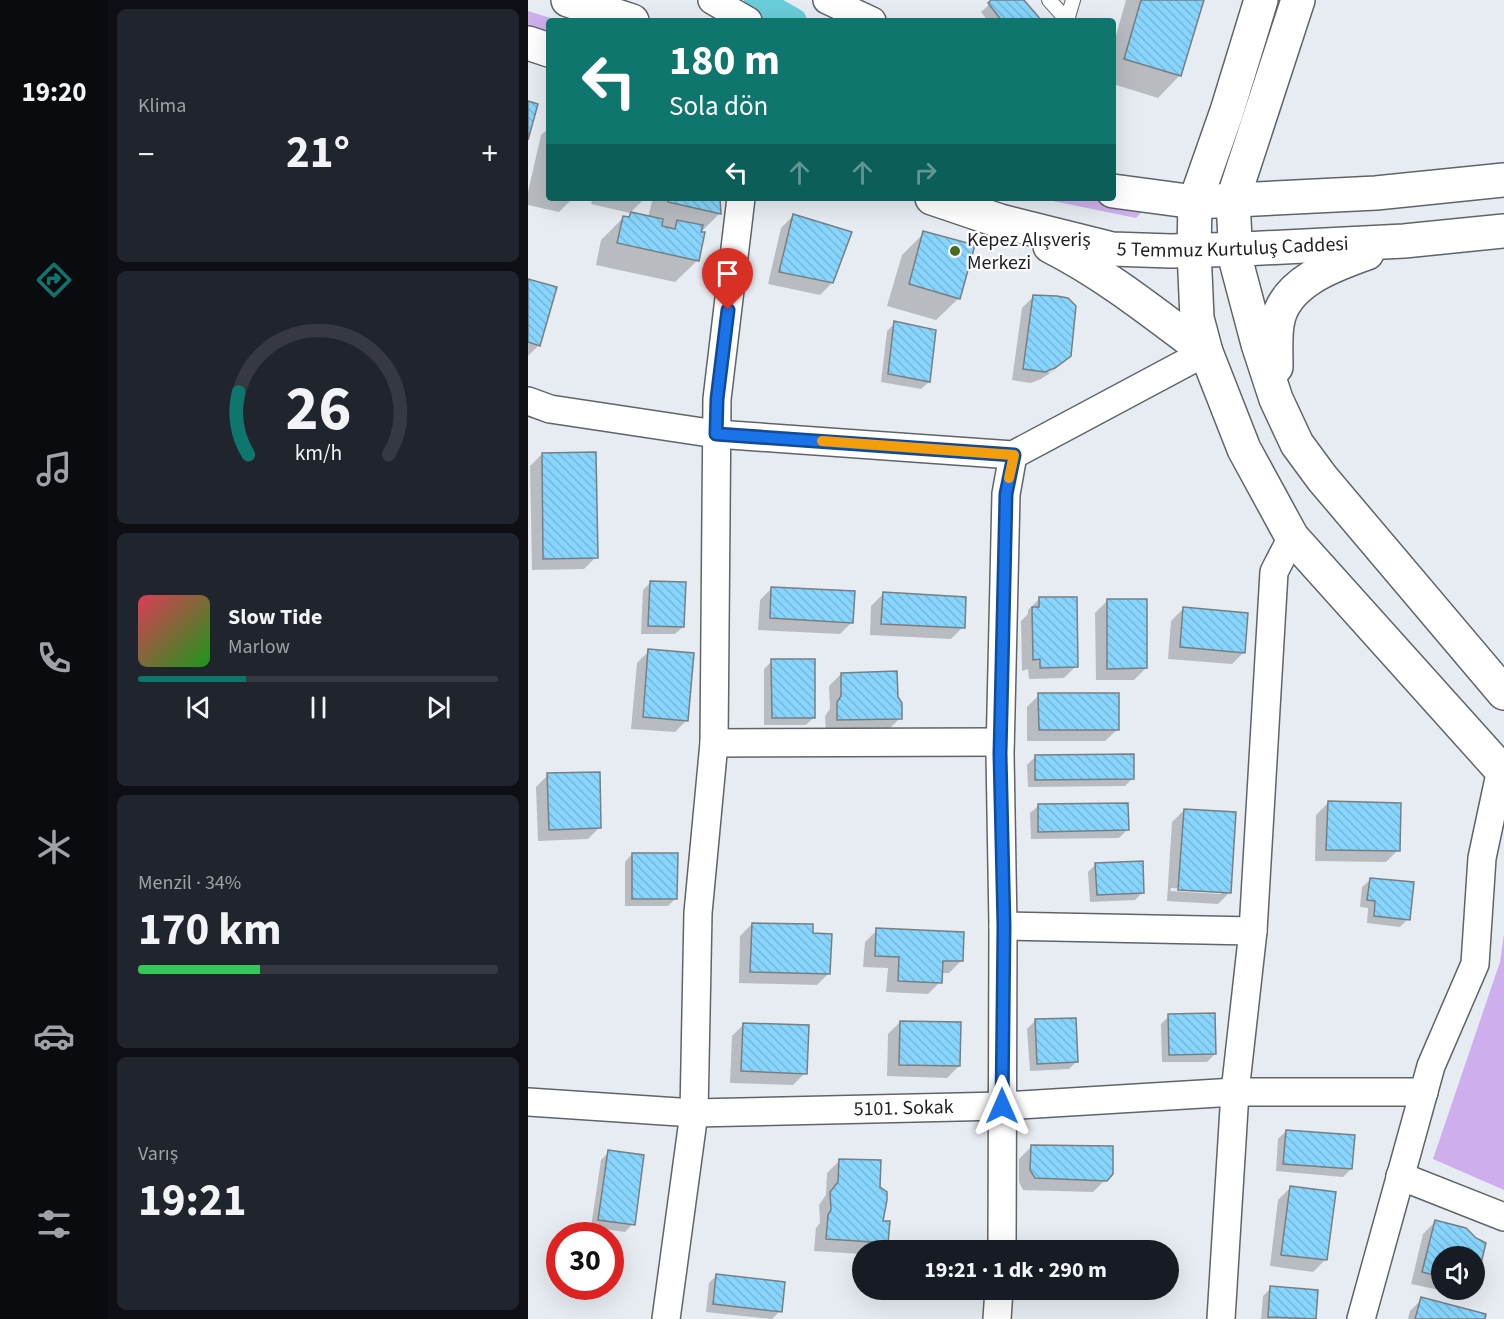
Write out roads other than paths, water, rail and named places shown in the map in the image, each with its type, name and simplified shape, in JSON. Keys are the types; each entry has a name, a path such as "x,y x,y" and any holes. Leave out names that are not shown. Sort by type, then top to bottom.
{"main road":[{"path":"567,0 623,18"},
{"path":"1261,0 1227,111 1195,202 1194,250 1197,318 1206,352 1244,449 1292,537 1503,771"},
{"path":"1298,0 1233,199 1236,261 1256,333 1276,399 1297,444 1322,478 1504,693"},
{"path":"528,43 546,49"},
{"path":"1116,191 1195,202 1376,193 1504,180"},
{"name":"5 Temmuz Kurtuluş Caddesi","path":"941,201 1000,221 1112,249 1236,249 1404,241 1504,231"},
{"path":"1000,221 1078,261 1113,282 1206,352"},
{"path":"1276,399 1277,324 1283,304 1300,286 1330,266 1404,241"}],"street":[{"path":"712,0 743,18"},
{"path":"827,0 866,18"},
{"path":"666,1319 694,1113 698,913 714,743 717,399 741,201"},
{"path":"528,401 550,409 716,434 1014,455 1206,352"},
{"path":"1002,1240 1004,926 1000,742 1006,494 1014,455"},
{"path":"1221,1319 1235,1092 1253,931 1274,572 1292,537"},
{"path":"714,743 1000,742"},
{"path":"1361,1319 1431,1066 1475,964 1482,858 1503,771"},
{"path":"1004,926 1253,931"},
{"name":"5101. Sokak","path":"528,1102 694,1113 1002,1106 1235,1092 1424,1092"},
{"path":"1400,1176 1504,1217"},
{"path":"997,1319 998,1300"}],"lane":[{"path":"1048,0 1063,18"},
{"path":"1067,18 1073,0"}],"waterway":[{"path":"757,0 789,18"}],"place":[{"name":"Kepez Alışveriş Merkezi","path":"955,251"}]}
